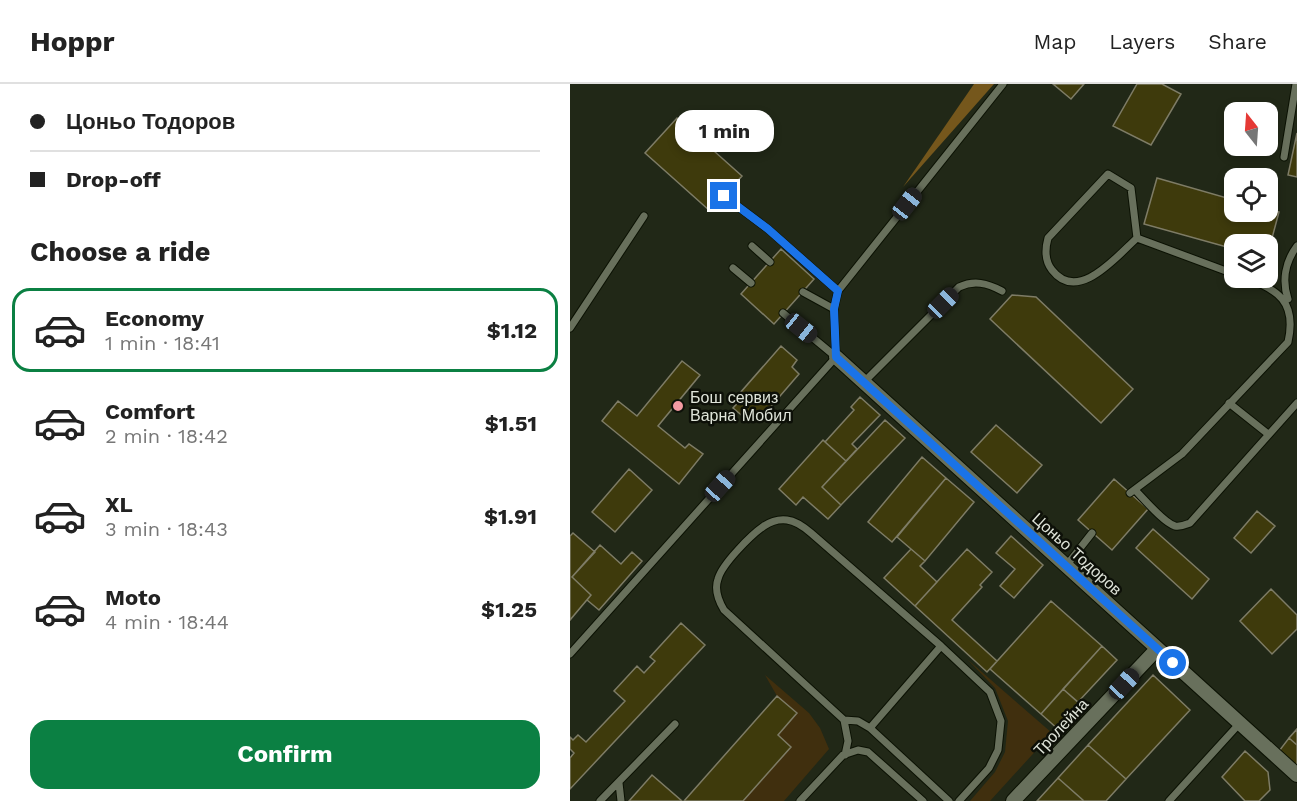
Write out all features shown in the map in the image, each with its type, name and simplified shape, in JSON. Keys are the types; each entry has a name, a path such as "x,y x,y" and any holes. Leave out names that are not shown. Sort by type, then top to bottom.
{"street":[{"name":"Цоньо Тодоров","path":"836,357 1297,774"},
{"name":"Тролейна","path":"1013,801 1156,648"}],"lane":[{"path":"570,654 836,357 834,309 838,291 1003,84"},
{"path":"1284,157 1296,84"},
{"path":"1108,174 1131,188 1137,238 1093,277 1084,281 1065,280 1050,268 1046,258 1046,248 1054,230 1108,174"},
{"path":"724,196 768,229 838,291"},
{"path":"570,328 644,216"},
{"path":"1137,238 1224,269"},
{"path":"752,246 770,262"},
{"path":"1297,246 1289,258 1285,271 1285,285 1294,331 1281,350 1182,454 1133,492 1175,526 1190,523 1297,403"},
{"path":"733,268 750,283"},
{"path":"864,382 959,288 968,283 980,283 992,285 1002,291"},
{"path":"1273,288 1290,305"},
{"path":"803,292 834,309"},
{"path":"783,313 836,357"},
{"path":"1229,403 1268,434"},
{"path":"845,755 848,741 844,720 724,610 720,603 716,586 721,570 765,525 775,521 787,520 805,528 941,646 990,693 1001,721 998,750 989,768 959,801"},
{"path":"1066,566 1092,533"},
{"path":"870,728 941,646"},
{"path":"844,720 858,721 870,728 949,801"},
{"path":"1169,801 1240,723"},
{"path":"600,801 675,724"},
{"path":"800,801 845,755 858,750 868,752 923,801"},
{"path":"619,783 621,801"}],"shaded area":[{"path":"974,84 994,84 903,187"},
{"path":"967,659 1052,733 990,801 970,801 995,772 1005,752 1008,721 995,688"},
{"path":"765,675 809,713 820,728 829,749 784,801 743,801 791,747 778,735 777,696"}],"building":[{"path":"1053,84 1084,84 1071,99"},
{"path":"1137,84 1162,84 1181,94 1151,145 1113,126"},
{"path":"677,118 742,176 710,211 645,153"},
{"path":"1297,133 1297,177 1288,175"},
{"path":"1157,178 1224,197 1224,222 1276,222 1273,234 1224,234 1224,246 1144,224"},
{"path":"781,249 814,279 774,324 741,294"},
{"path":"1012,295 1036,297 1133,389 1101,423 990,319"},
{"path":"781,346 797,360 792,367 799,374 761,418 752,411 745,418 733,408 744,396 740,393"},
{"path":"682,361 700,375 658,426 685,448 689,444 703,454 679,484 602,421 618,401 637,416"},
{"path":"860,397 880,415 852,444 857,449 846,461 825,442 854,410 851,407"},
{"path":"885,420 905,438 841,505 822,487"},
{"path":"996,425 1042,465 1017,493 971,452"},
{"path":"823,440 846,461 822,487 841,505 828,519 803,497 796,505 779,489"},
{"path":"922,457 946,478 892,542 868,522"},
{"path":"629,469 652,490 615,532 592,512"},
{"path":"946,478 974,502 925,561 897,537"},
{"path":"1114,479 1148,509 1112,550 1078,520"},
{"path":"1257,511 1275,526 1251,553 1234,538"},
{"path":"1153,529 1209,579 1192,599 1136,548"},
{"path":"573,533 595,552 572,577 591,595 570,620 570,536"},
{"path":"1011,536 1043,565 1014,598 1000,586 1015,569 996,553"},
{"path":"600,545 621,564 632,552 642,561 599,610 587,600 591,595 572,577"},
{"path":"911,549 925,561 920,566 937,582 915,606 884,578"},
{"path":"967,549 992,572 980,585 982,587 952,620 997,661 987,672 915,606"},
{"path":"1271,589 1297,615 1297,629 1272,654 1240,621"},
{"path":"1051,601 1102,646 1041,714 990,669"},
{"path":"681,623 705,645 570,789 570,758 574,753 570,749 570,737 573,740 578,735 586,742 625,701 614,691 637,666 644,673 655,661 650,657"},
{"path":"1102,646 1117,660 1078,702 1063,689"},
{"path":"1153,675 1190,710 1126,779 1088,745"},
{"path":"1063,689 1081,705 1059,730 1041,714"},
{"path":"777,696 797,713 778,735 791,747 743,801 684,801"},
{"path":"1297,729 1297,745 1289,738"},
{"path":"1289,738 1297,745 1297,771 1276,755"},
{"path":"1088,745 1126,779 1106,801 1084,801 1058,778"},
{"path":"1245,751 1268,772 1270,790 1259,801 1245,801 1222,777"},
{"path":"652,775 682,801 629,801"},
{"path":"1058,778 1084,801 1037,801"}],"place":[{"name":"Бош сервиз Варна Мобил","path":"678,406"}],"route":[{"path":"724,196 768,229 838,291 834,309 836,357 1173,663"}]}
